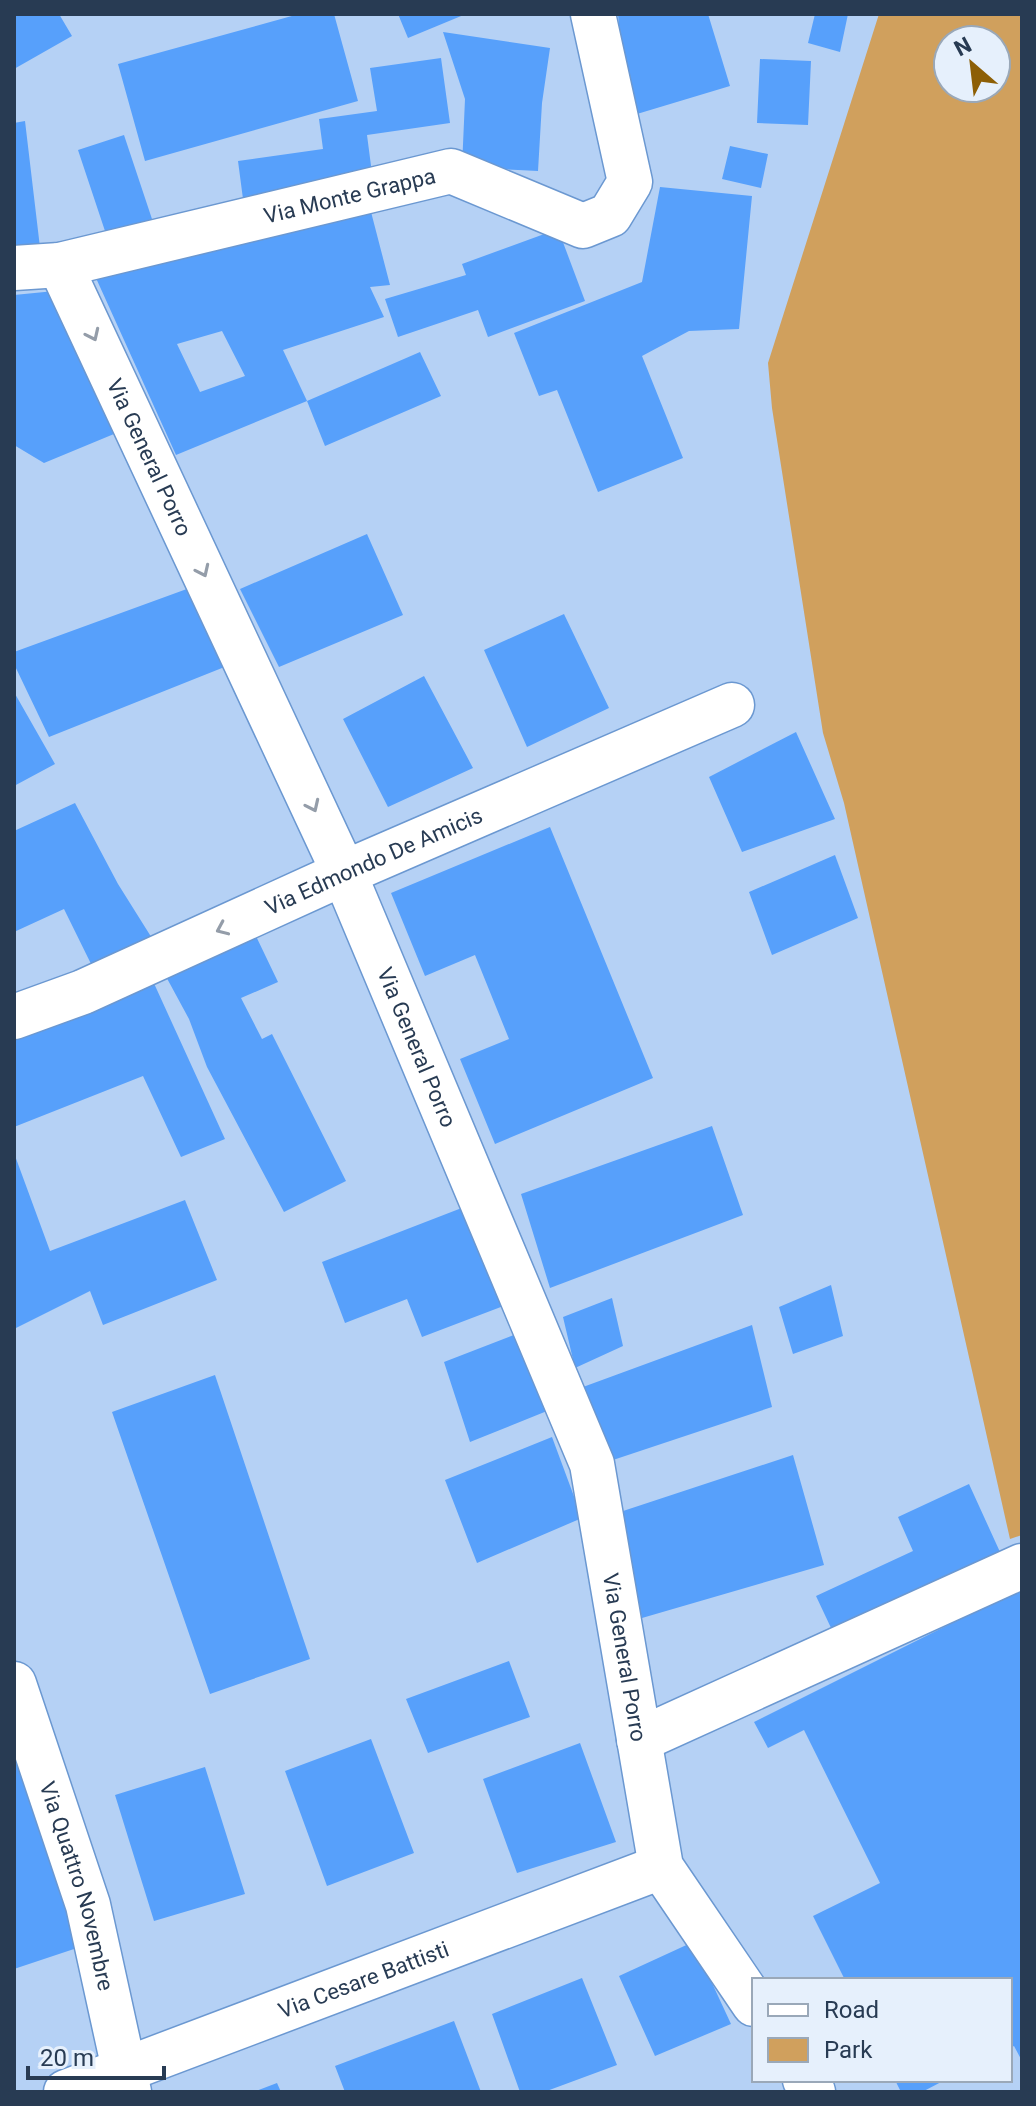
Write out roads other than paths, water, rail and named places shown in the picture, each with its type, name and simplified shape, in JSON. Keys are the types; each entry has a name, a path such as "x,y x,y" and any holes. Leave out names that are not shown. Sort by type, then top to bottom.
{"street":[{"name":"Via Monte Grappa","path":"14,268 60,265 451,171 583,226 610,215 630,182 593,14"},
{"name":"Via General Porro","path":"60,265 344,873 592,1464 661,1867"},
{"name":"Via Edmondo De Amicis","path":"14,1017 83,992 344,873 732,705"},
{"path":"639,1740 1022,1566"},
{"name":"Via Quattro Novembre","path":"14,1684 88,1905 126,2081"},
{"path":"661,1867 752,2001"},
{"name":"Via Cesare Battisti","path":"66,2092 126,2081 661,1867"}]}
